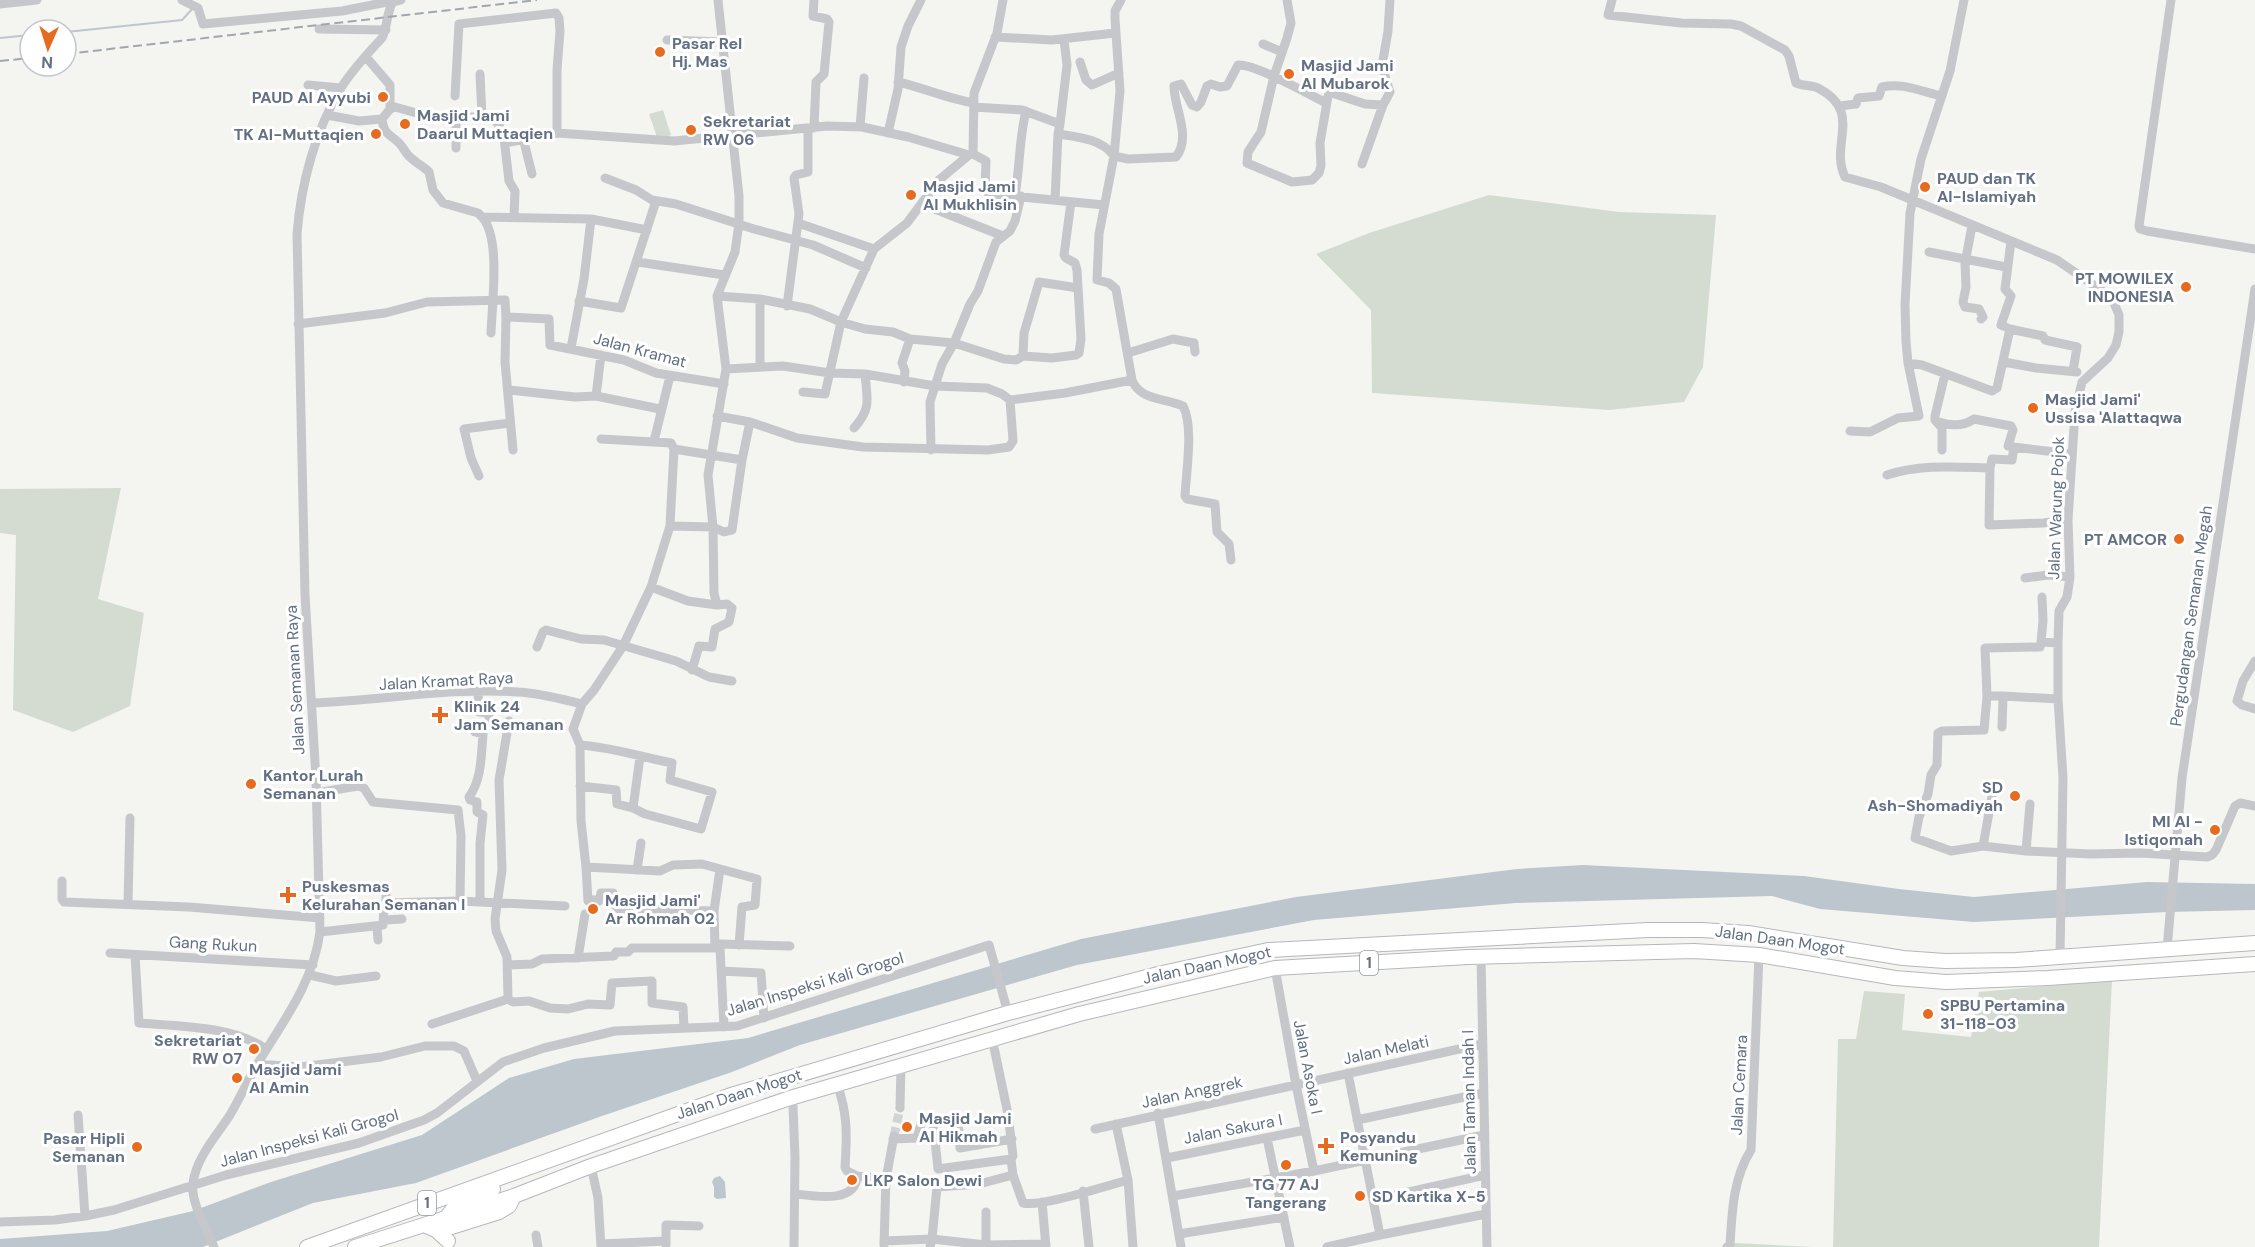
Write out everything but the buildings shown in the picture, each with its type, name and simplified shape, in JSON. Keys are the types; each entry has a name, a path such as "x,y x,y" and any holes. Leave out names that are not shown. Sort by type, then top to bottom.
{"highway":[{"name":"Jalan Daan Mogot","path":"307,1247 731,1095 1007,1010 1268,950 1648,930 1748,933 1903,958 1945,961 2060,957 2167,944 2255,943"},
{"path":"1809,963 1814,962 1819,954 1812,943"},
{"path":"1844,969 1840,966 1838,957 1840,953 1849,949"},
{"name":"Jalan Daan Mogot","path":"447,1229 499,1212 509,1206 514,1196 739,1113 1079,1014 1275,968 1481,957 1694,951 1760,955 1919,980 1962,981 2255,964"},
{"path":"754,1088 755,1098 761,1107"},
{"path":"731,1095 737,1103 739,1113"},
{"path":"424,1225 436,1230 447,1229 456,1206 541,1169 548,1162"},
{"name":"1","path":"355,1247 424,1225 447,1229"}],"street":[{"path":"0,4 37,0"},
{"path":"183,0 196,7 203,24 342,10 392,2"},
{"path":"717,605 714,593 713,527 708,475 726,369 717,296 735,252 740,196 718,0"},
{"path":"787,306 799,214 794,178 796,175 808,172 815,93 817,81 824,74 829,22 827,19 813,16 814,0"},
{"path":"888,133 898,82 901,47 921,0"},
{"path":"803,392 825,395 841,322 874,249 907,223 939,180 971,155 974,93 995,37 1003,0"},
{"path":"1121,0 1115,11 1119,73 1114,156 1099,234 1097,279 1109,283 1116,290 1134,387 1150,398 1177,403 1187,411 1185,496 1187,500 1215,504 1217,532 1229,544 1231,560"},
{"path":"1287,0 1291,23 1274,76 1261,132 1246,156 1246,161 1251,166 1292,182 1312,180 1319,173 1321,166 1320,143 1324,131 1328,96 1332,93 1365,104 1383,105"},
{"path":"1362,164 1383,105 1390,92 1382,66 1390,0"},
{"path":"1612,0 1608,15 1681,23 1731,24 1754,32 1782,49 1789,56 1796,83 1818,88 1840,106 1856,104 1858,98 1879,96 1882,87 1890,85 1919,88 1926,93 1942,96"},
{"path":"1919,416 1908,363 1905,305 1912,201 1923,152 1955,48 1964,0"},
{"path":"2171,0 2139,226 2147,231 2255,249"},
{"name":"Jalan Semanan Raya","path":"192,1184 203,1155 234,1107 312,970 320,932 312,703 305,595 298,324 298,224 306,174 327,115 341,88 386,30 392,2"},
{"path":"455,96 459,24 550,13 559,15 557,133"},
{"path":"319,29 386,30"},
{"path":"995,37 1040,41 1115,33"},
{"path":"667,40 723,42"},
{"path":"1055,200 1058,134 1067,65 1064,40"},
{"path":"1263,44 1282,52"},
{"path":"366,57 390,84 390,109"},
{"path":"1080,62 1086,80 1092,85 1119,73"},
{"path":"1058,134 1095,142 1109,149 1114,156 1128,159 1171,158 1178,155 1182,131 1173,88 1175,85 1182,85 1192,105 1196,107 1200,105 1207,86 1211,84 1220,87 1227,86 1238,65 1250,66 1274,76 1326,103"},
{"path":"480,74 482,117"},
{"path":"860,127 864,78"},
{"path":"898,82 926,88 974,105 1026,111 1060,123"},
{"path":"308,85 341,88"},
{"name":"Jalan Warung Pojok","path":"1840,106 1843,115 1841,158 1845,177 1881,188 2044,254 2100,288 2114,303 2120,323 2117,341 2108,358 2082,382 2078,396 2071,454 2068,520 2070,577 2067,597 2059,611 2058,643 2058,699 2063,778 2060,957"},
{"path":"327,115 359,121 382,119 390,109 395,107 431,117 492,118 497,121 505,143 509,181 515,190 514,217"},
{"path":"931,450 930,408 942,364 978,291 996,242 1010,231 1015,221 1020,135 1026,111"},
{"path":"456,117 456,148"},
{"path":"382,119 384,128 390,137 400,144 406,154 416,163 429,172 433,190 439,199 448,205 478,213 489,224 493,241 491,333"},
{"path":"505,143 557,133 655,141 811,128 860,127 986,160 985,188 992,194 1104,205"},
{"path":"523,138 532,174"},
{"path":"605,178 656,201 813,245 866,267"},
{"path":"579,301 621,308 638,262 656,201"},
{"path":"717,296 760,299 810,309 865,329 893,332 910,339 954,343 1004,359 1016,360 1023,356 1052,358 1078,353 1081,339 1077,266 1064,255 1071,202"},
{"path":"922,204 1003,236"},
{"path":"482,217 591,219 647,230"},
{"path":"571,348 587,262 591,219"},
{"path":"798,223 874,249"},
{"path":"1972,226 1966,258 1964,306 1979,309 1983,317 1981,320"},
{"path":"2011,241 2005,289 2011,296 2001,325 2043,336 2045,340 2077,347 2073,372"},
{"path":"1929,252 2006,267"},
{"path":"638,262 724,275"},
{"path":"1023,356 1023,333 1039,282 1078,288"},
{"name":"Pergudangan Semanan Megah","path":"2167,944 2178,858 2183,769 2255,289"},
{"path":"760,299 760,367"},
{"path":"298,324 378,314 427,302 506,300 505,350 513,450"},
{"name":"Jalan Kramat","path":"506,317 548,319 549,343 624,360 649,371 670,376 724,384"},
{"path":"1908,363 1922,365 1995,390 2004,362 2010,329"},
{"path":"904,382 905,371 902,363 910,339"},
{"path":"1128,353 1175,339 1194,343 1195,352"},
{"path":"596,396 601,355"},
{"path":"2004,362 2088,376"},
{"path":"726,369 783,366 830,373 865,374 935,386 987,388 1010,400 1065,393 1132,380"},
{"path":"854,428 864,415 868,404 865,374"},
{"path":"1942,450 1942,428 1937,421 1940,392 1945,374"},
{"path":"654,441 660,409 670,376"},
{"path":"509,390 575,397 596,396 660,409"},
{"path":"717,416 750,422 797,438 863,447 988,450 1009,447 1013,441 1010,400"},
{"path":"1850,431 1870,432 1898,418 1919,416 1957,425 1969,423 1974,419 2011,426 2013,430 2008,446 2071,454"},
{"path":"670,526 713,527 724,532 732,530 750,422"},
{"path":"478,476 464,429 510,423"},
{"path":"601,439 671,443 674,449 670,526 651,587 623,646 582,704 573,729 580,745 581,821 588,900 599,901 601,893 613,893 614,904 619,909 714,911"},
{"path":"2014,447 2012,460 1992,459 1989,525 2068,520"},
{"path":"674,449 742,460"},
{"path":"1887,475 1904,469 1924,467 1990,468"},
{"path":"2025,578 2048,575 2070,577"},
{"path":"651,587 688,601 727,604 732,608 729,622 715,628 712,648 699,646 692,670"},
{"path":"2042,597 2043,628 2040,647 1985,648 1985,729 1938,733 1938,764 1931,775 1915,838 1951,851 1983,846 2026,851 2141,853 2178,858 2207,858 2216,850 2235,806 2240,803 2255,806"},
{"path":"537,647 546,630 581,639 604,640 676,661 709,677 732,681"},
{"path":"2041,642 2058,643"},
{"path":"2255,661 2243,681 2237,701 2255,709"},
{"path":"478,692 479,712 488,713 491,725 475,726 475,732 483,734 481,766 477,786 469,797 470,800 477,801 477,812 483,815 480,843 480,902"},
{"name":"Jalan Kramat Raya","path":"312,703 418,694 520,692 582,704"},
{"path":"1986,696 2058,699"},
{"path":"2002,727 2003,696"},
{"path":"508,999 507,957 496,931 502,870 498,780 509,721"},
{"path":"580,745 602,746 672,763 670,780 712,792 701,829 617,804 616,790 580,786"},
{"path":"633,808 640,757"},
{"path":"316,793 358,786 364,788 373,802 458,810 461,836 460,901"},
{"path":"1983,846 1992,796"},
{"path":"2026,851 2030,804"},
{"path":"128,903 130,818"},
{"path":"637,870 641,843"},
{"path":"586,867 660,871 673,865 702,864 758,881 755,905 742,908 739,945"},
{"path":"720,869 714,911 721,971 724,1027"},
{"path":"62,881 64,902 128,903 320,918"},
{"path":"320,932 383,926 386,890"},
{"path":"386,903 460,901 565,906"},
{"path":"578,958 585,914"},
{"path":"385,920 402,919"},
{"path":"377,927 378,940"},
{"path":"508,965 532,964 542,959 614,956 615,952 628,952 632,948 717,948 720,944 790,946"},
{"name":"Jalan Inspeksi Kali Grogol","path":"0,1222 55,1220 85,1216 192,1184 359,1143 408,1127 437,1113 477,1081 511,1058 572,1041 615,1031 724,1027 764,1018 989,947 1007,1010"},
{"name":"Gang Rukun","path":"110,953 312,970 336,981 376,976"},
{"path":"135,955 139,1023 195,1028 240,1036 266,1049"},
{"name":"Jalan Cemara","path":"1727,1247 1730,1245 1742,1164 1751,1150 1760,955"},
{"name":"Jalan Taman Indah I","path":"1481,957 1487,1247"},
{"name":"Jalan Asoka I","path":"1275,968 1314,1171"},
{"path":"721,971 761,973 764,1018"},
{"path":"432,1024 508,999 513,1002 529,1001 550,1008 568,1009 588,1004 610,1005 612,983 652,981 652,1003 684,1007 684,1028"},
{"path":"992,1038 1012,1139 1013,1175 1023,1203 1042,1202 1128,1180"},
{"name":"Jalan Melati","path":"1296,1085 1482,1044"},
{"path":"257,1064 300,1067 381,1057 425,1046 454,1046 464,1051 477,1081"},
{"path":"900,1108 901,1065"},
{"path":"1348,1073 1380,1235"},
{"path":"837,1084 848,1127 845,1167 847,1172 857,1176 886,1179"},
{"name":"Jalan Anggrek","path":"1095,1129 1158,1113 1296,1085"},
{"path":"1357,1120 1483,1093"},
{"path":"790,1098 793,1106 796,1194 794,1247"},
{"path":"1158,1113 1181,1247"},
{"path":"78,1115 85,1216"},
{"path":"1012,1139 960,1148 958,1121 922,1121 917,1137 894,1137 886,1179 884,1244 1046,1246 1042,1202"},
{"path":"933,1122 938,1169 1011,1159"},
{"path":"1116,1124 1128,1180 1133,1247"},
{"name":"Jalan Sakura I","path":"1167,1158 1305,1130"},
{"path":"1173,1196 1314,1171 1484,1135"},
{"path":"1267,1138 1290,1247"},
{"path":"591,1166 598,1198 601,1245 666,1244 666,1225 699,1226"},
{"path":"931,1243 937,1187 979,1184 1013,1175"},
{"path":"1372,1200 1485,1175"},
{"path":"796,1194 837,1196 848,1192 857,1181 857,1176"},
{"path":"192,1184 196,1207 214,1247"},
{"path":"1083,1191 1089,1247"},
{"path":"986,1212 986,1245"},
{"path":"1327,1247 1486,1214"},
{"path":"1179,1234 1284,1217"},
{"path":"536,1235 538,1247"}],"shaded area":[{"path":"663,110 671,135 658,140 649,114"},
{"path":"1489,195 1619,212 1716,215 1703,367 1684,402 1609,410 1372,393 1371,310 1316,254 1369,233"},
{"path":"121,488 98,599 144,613 130,706 73,732 13,710 16,535 0,533 0,489"},
{"path":"1583,865 1804,876 1974,897 2147,882 2255,884 2255,910 1974,922 1820,909 1772,896 1516,903 1314,920 1077,965 800,1045 732,1072 416,1183 313,1203 203,1247 0,1247 0,1239 107,1231 193,1211 271,1182 422,1135 509,1078 574,1059 748,1038 1081,939 1296,897 1517,869"},
{"path":"2112,980 2099,1247 1833,1247 1838,1039 1856,1039 1864,991 1905,994 1902,1030 1971,1037 1979,992"},
{"path":"720,1176 725,1182 726,1198 717,1199 714,1197 712,1182 714,1178"},
{"path":"1734,1243 1814,1247 1730,1247"}],"waterway":[{"path":"78,31 182,20 194,7"},
{"path":"0,38 18,36"}],"tunnel":[{"path":"894,1136 900,1108"}],"railway":[{"path":"78,53 537,0"},
{"path":"0,61 18,59"}],"place":[{"name":"Pasar Rel Hj. Mas","path":"660,52"},
{"name":"Masjid Jami Al Mubarok","path":"1289,74"},
{"name":"PAUD Al Ayyubi","path":"383,97"},
{"name":"Masjid Jami Daarul Muttaqien","path":"405,124"},
{"name":"Sekretariat RW 06","path":"691,130"},
{"name":"TK Al-Muttaqien","path":"376,134"},
{"name":"PAUD dan TK Al-Islamiyah","path":"1925,187"},
{"name":"Masjid Jami Al Mukhlisin","path":"911,195"},
{"name":"PT MOWILEX INDONESIA","path":"2186,287"},
{"name":"Masjid Jami' Ussisa 'Alattaqwa","path":"2033,408"},
{"name":"PT AMCOR","path":"2179,539"},
{"name":"Klinik 24 Jam Semanan","path":"440,715"},
{"name":"Kantor Lurah Semanan","path":"251,784"},
{"name":"SD Ash-Shomadiyah","path":"2015,796"},
{"name":"MI Al - Istiqomah","path":"2215,830"},
{"name":"Puskesmas Kelurahan Semanan I","path":"288,895"},
{"name":"Masjid Jami' Ar Rohmah 02","path":"593,909"},
{"name":"SPBU Pertamina 31-118-03","path":"1928,1014"},
{"name":"Sekretariat RW 07","path":"254,1049"},
{"name":"Masjid Jami Al Amin","path":"237,1078"},
{"name":"Masjid Jami Al Hikmah","path":"907,1127"},
{"name":"Posyandu Kemuning","path":"1326,1146"},
{"name":"Pasar Hipli Semanan","path":"137,1147"},
{"name":"TG 77 AJ Tangerang","path":"1286,1165"},
{"name":"LKP Salon Dewi","path":"852,1180"},
{"name":"SD Kartika X-5","path":"1360,1196"}]}
